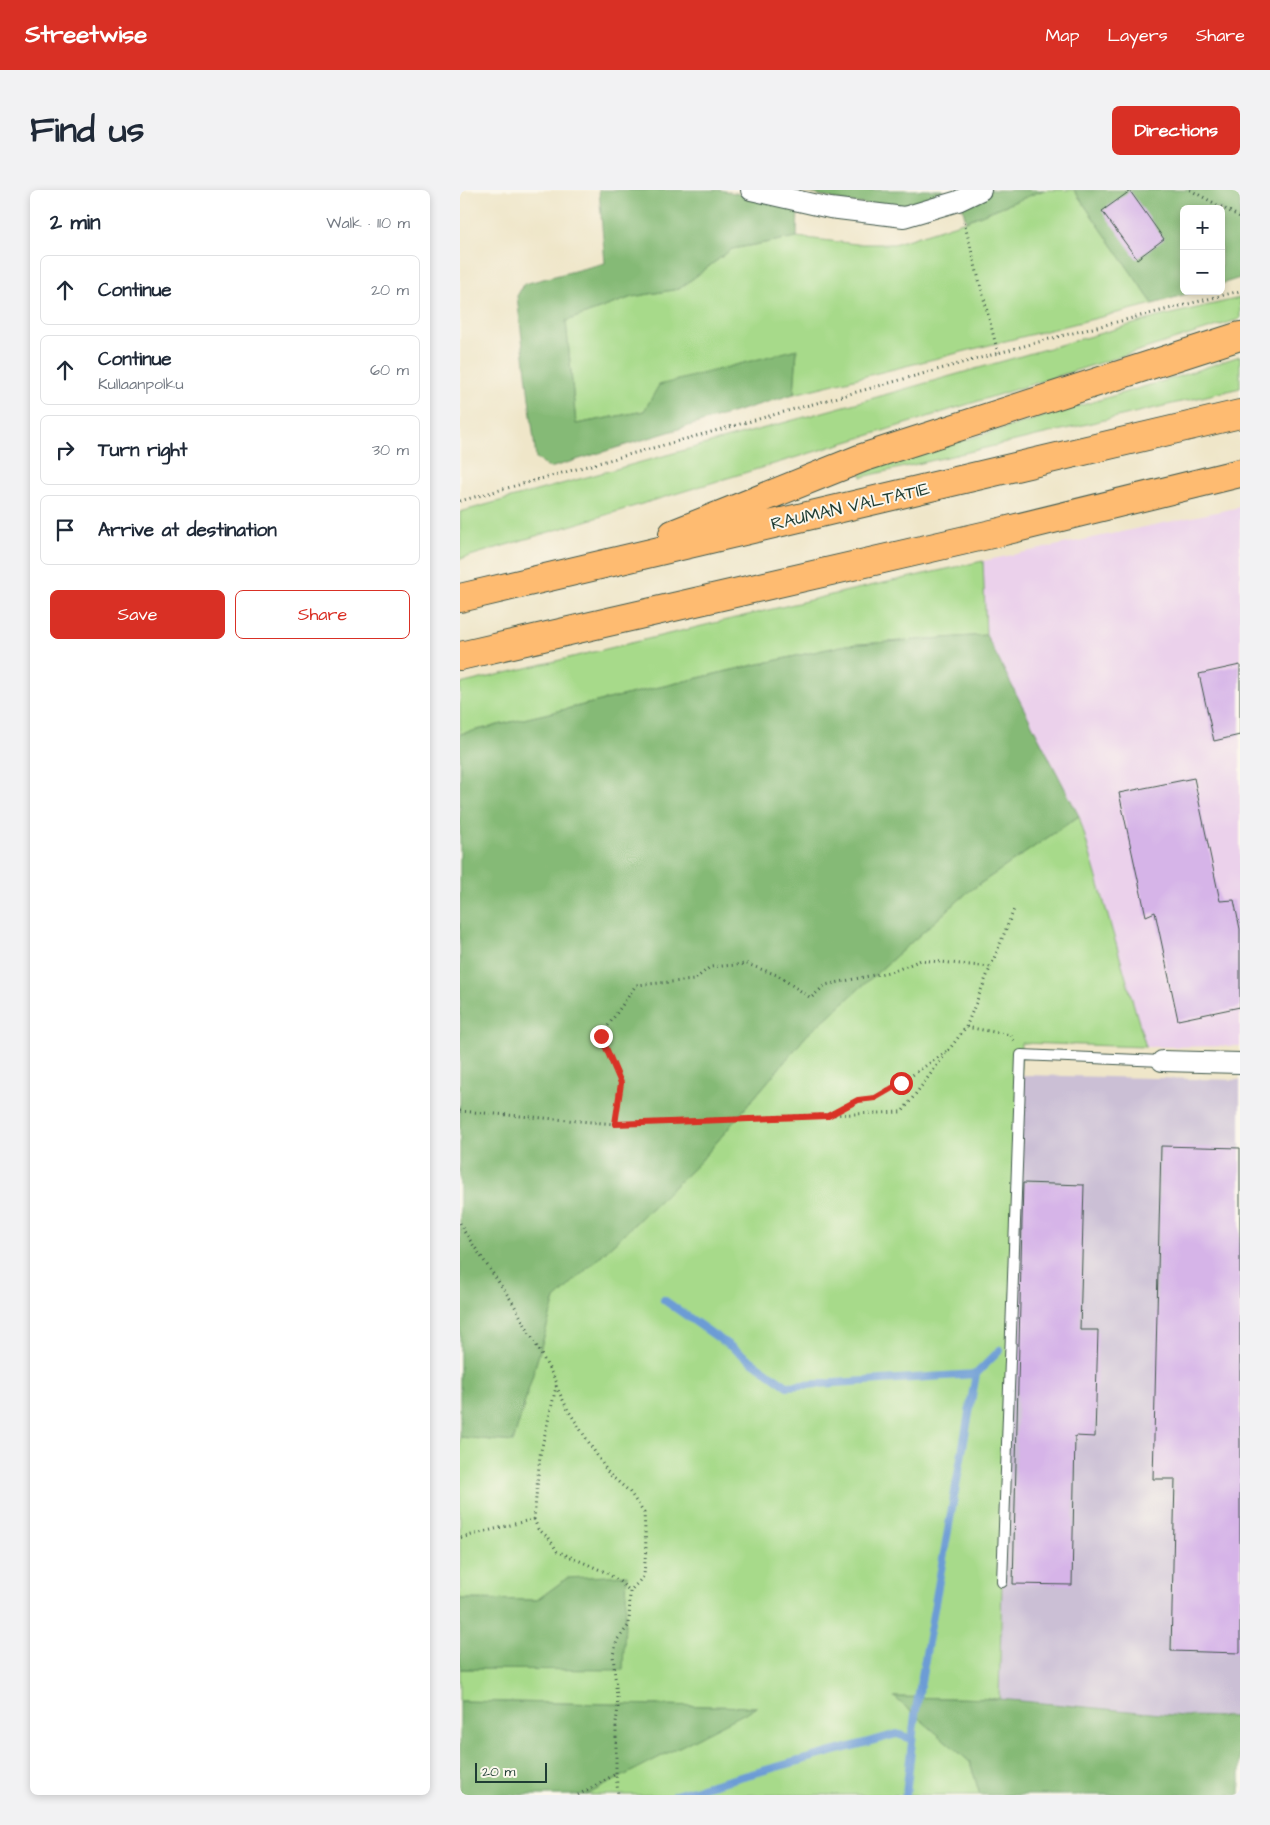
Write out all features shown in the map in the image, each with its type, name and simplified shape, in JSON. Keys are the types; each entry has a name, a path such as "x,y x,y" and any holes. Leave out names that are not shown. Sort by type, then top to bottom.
{"highway":[{"path":"586,568 862,458 1240,336"},
{"name":"RAUMAN VALTATIE","path":"460,598 1240,414"},
{"path":"460,656 1240,474"}],"street":[{"path":"750,190 830,208 904,217 958,201 980,190"},
{"path":"1162,1061 1240,1063"}],"lane":[{"path":"1002,1582 1021,1055 1162,1061"}],"path":[{"path":"1190,190 1240,217"},
{"path":"958,201 998,352"},
{"path":"460,501 998,352 1240,290"},
{"path":"460,1111 615,1124 902,1112 966,1026 1015,907"},
{"path":"615,1124 621,1083 601,1036 636,985 694,980 710,967 747,964 777,974 811,998 825,985 894,970 921,960 990,967"},
{"path":"966,1026 1011,1035"},
{"path":"828,1116 858,1100 875,1098 901,1083 949,1049"},
{"path":"460,1223 513,1304 557,1383 540,1455 534,1519 538,1529 549,1538 557,1551 606,1572 630,1590"},
{"path":"556,1386 568,1410 609,1474 628,1490 644,1513 646,1547 644,1576 630,1590 629,1625 617,1640 613,1655 618,1707 616,1724 618,1795"},
{"path":"460,1538 534,1519"},
{"path":"578,1795 616,1774"}],"shaded area":[{"path":"1240,507 1240,1046 1146,1047 1079,816 986,635 983,561"},
{"path":"1021,1075 1240,1080 1240,1717 1182,1716 999,1699 1011,1299"}],"green space":[{"path":"599,190 720,190 798,206 797,237 732,249 679,289 632,297 566,321 576,424 644,411 659,385 797,349 794,394 550,468 536,458 517,296 524,284 605,263"},
{"path":"798,190 943,191 902,208 846,202"},
{"path":"958,190 1044,190 966,221"},
{"path":"1044,190 1074,190 1153,304 794,394 797,350 644,411 576,424 566,321 632,297 679,289 732,249 797,237 856,244 894,244 966,221"},
{"path":"1074,190 1240,190 1240,278 1225,283 1225,205 1180,205 1180,295 1183,295 1153,304"},
{"path":"1240,298 1240,319 873,434 460,559 460,512 1158,317"},
{"path":"1240,356 1240,388 862,477 860,471 1177,377"},
{"path":"983,561 986,635 846,645 460,734 460,684 852,590"},
{"path":"986,635 1079,816 968,892 807,1035 699,1163 555,1299 513,1442 460,1437 460,734 846,645"},
{"path":"1079,816 1146,1047 1021,1043 999,1699 895,1697 970,1762 980,1795 586,1795 756,1707 460,1701 460,1669 623,1669 567,1578 537,1600 460,1599 460,1437 513,1442 555,1299 699,1163 807,1035 968,892"},
{"path":"627,1575 623,1670 460,1669 460,1599 537,1600 567,1578"},
{"path":"894,1697 999,1699 1182,1716 1240,1717 1240,1795 980,1795 970,1762"},
{"path":"460,1701 757,1707 586,1795 460,1795"}],"building":[{"path":"1130,191 1164,239 1137,259 1102,211"},
{"path":"1240,665 1240,735 1214,741 1199,674"},
{"path":"1194,778 1220,901 1234,900 1240,929 1240,1007 1178,1020 1155,912 1146,916 1119,793"},
{"path":"1161,1146 1240,1148 1240,1653 1171,1651 1175,1479 1153,1479"},
{"path":"1023,1183 1084,1185 1080,1330 1098,1330 1095,1437 1075,1436 1072,1585 1013,1584"}],"waterway":[{"path":"664,1300 787,1386 976,1374"},
{"path":"906,1795 915,1715 976,1374 1000,1350"},
{"path":"675,1795 897,1734 912,1739"}],"route":[{"path":"601,1036 621,1083 615,1124 828,1116 858,1100 875,1098 901,1083"}]}
